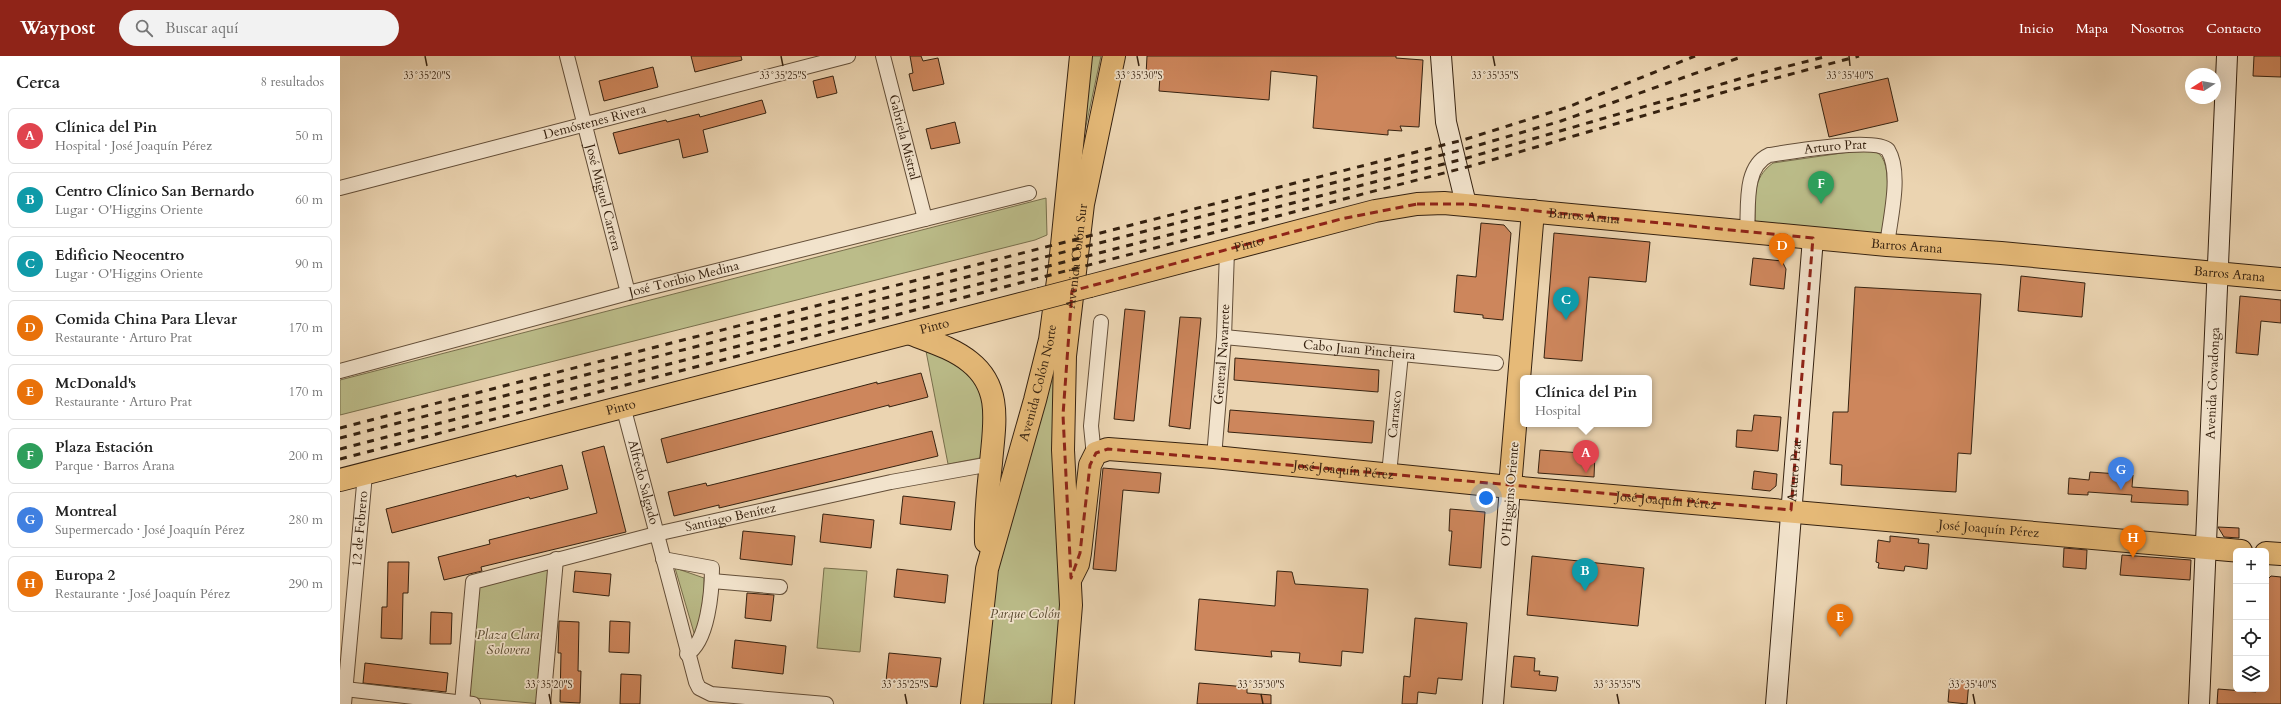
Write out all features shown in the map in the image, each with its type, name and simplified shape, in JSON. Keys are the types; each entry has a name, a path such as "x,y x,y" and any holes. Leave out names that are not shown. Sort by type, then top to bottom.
{"main road":[{"name":"Avenida Colón Norte","path":"972,704 987,569 1035,400 1050,340 1060,265 1081,56"},
{"name":"Avenida Colón Sur","path":"1063,704 1071,605 1071,578 1063,450 1065,356 1083,204 1114,56"},
{"name":"Pinto","path":"340,480 1228,251 1341,219 1395,207 1430,204 1466,204 1533,211"},
{"name":"Barros Arana","path":"1533,211 1886,245 2281,279"},
{"name":"O'Higgins Oriente","path":"1510,487 1533,211"},
{"path":"909,333 960,355 969,361 986,377 990,386 995,406 995,429 990,464 985,534 987,569"},
{"name":"José Joaquín Pérez","path":"1094,456 1098,452 1108,449 1214,457 1510,487 1791,510 2233,550"},
{"name":"Avenida Colón Sur","path":"1071,578 1078,564 1089,469 1094,456"},
{"path":"2269,553 2281,554"}],"street":[{"name":"José Miguel Carrera","path":"567,56 628,293"},
{"name":"Demóstenes Rivera","path":"340,188 848,56"},
{"name":"Gabriela Mistral","path":"883,56 925,219"},
{"path":"1442,56 1446,122 1466,204"},
{"name":"Avenida Covadonga","path":"2199,704 2205,548 2229,58"},
{"name":"Arturo Prat","path":"1747,232 1752,176 1757,163 1763,158 1769,155 1822,148 1875,144 1888,150 1894,165 1895,179 1886,245"},
{"name":"José Toribio Medina","path":"340,371 628,293 1029,193"},
{"name":"Arturo Prat","path":"1776,704 1813,238"},
{"name":"General Navarrete","path":"1214,457 1224,337 1228,251"},
{"name":"Avenida Colón Sur","path":"1094,456 1091,426 1101,322"},
{"name":"Cabo Juan Pincheira","path":"1224,337 1496,363"},
{"name":"Carrasco","path":"1389,474 1401,354"},
{"name":"Alfredo Salgado","path":"623,406 693,677 707,695"},
{"name":"Santiago Benítez","path":"467,703 473,582 656,534 891,482 990,464"},
{"name":"12 de Febrero","path":"344,704 365,474"},
{"name":"O'Higgins Oriente","path":"1493,704 1510,487"},
{"path":"543,704 556,559"},
{"path":"663,560 712,568 712,595 699,641 695,649 688,654"},
{"path":"712,581 780,587"},
{"path":"345,689 467,703"},
{"path":"707,695 826,704"}],"highlighted area":[{"path":"1417,204 1466,204 1813,238 1791,510 1108,449 1096,453 1090,465 1080,553 1071,578 1063,415 1072,291 1341,219"}],"green space":[{"path":"1091,56 1101,56 1084,135"},
{"path":"1863,150 1876,152 1882,157 1886,167 1887,191 1883,237 1755,223 1755,197 1758,182 1766,169 1773,163"},
{"path":"1046,198 1047,235 1035,240 340,415 340,380"},
{"path":"925,346 956,362 974,376 981,384 989,407 989,425 985,457 948,464"},
{"name":"Parque Colón","path":"1056,367 1063,566 1054,704 981,704 990,599 1053,368"},
{"name":"Plaza Clara Solovera","path":"554,568 542,704 464,697 474,588"},
{"path":"675,568 704,578 704,591 697,643"},
{"path":"824,568 867,571 860,652 817,648"}],"building":[{"path":"691,56 741,56 742,60 695,72"},
{"path":"910,56 921,56 923,61 938,58 944,84 913,91 909,74 913,73"},
{"path":"1147,56 1396,56 1396,58 1423,60 1419,127 1400,126 1402,131 1388,130 1388,135 1313,128 1317,76 1271,71 1269,100 1159,91 1160,76 1146,75"},
{"path":"2254,56 2281,56 2281,77 2253,76"},
{"path":"653,67 658,87 604,101 599,81"},
{"path":"833,76 837,93 817,98 813,81"},
{"path":"1888,78 1898,121 1829,137 1819,94"},
{"path":"762,100 766,113 703,130 708,152 683,158 679,139 619,154 613,133 666,120 667,122 699,114 700,117"},
{"path":"955,122 960,143 931,149 926,129"},
{"path":"1481,223 1504,225 1511,233 1503,320 1483,318 1483,315 1454,312 1457,275 1476,277"},
{"path":"1554,233 1650,242 1646,282 1589,277 1582,361 1544,358"},
{"path":"1753,258 1782,261 1786,269 1784,289 1750,285"},
{"path":"2021,276 2085,283 2082,317 2018,311"},
{"path":"1855,287 1981,294 1971,454 1958,453 1956,492 1841,485 1842,465 1830,464 1833,412 1848,412"},
{"path":"2240,296 2281,300 2281,323 2261,321 2258,355 2236,353"},
{"path":"1125,309 1145,311 1134,421 1114,419"},
{"path":"1180,317 1201,318 1190,429 1169,426"},
{"path":"1235,358 1379,370 1378,392 1234,380"},
{"path":"921,373 928,397 889,407 889,405 667,463 661,439 877,382 877,384"},
{"path":"1230,410 1374,421 1372,443 1228,432"},
{"path":"1754,415 1781,417 1778,451 1736,447 1737,430 1752,431"},
{"path":"932,431 938,456 719,508 719,505 674,516 668,492 706,483 707,486"},
{"path":"604,446 626,532 481,567 482,571 444,580 438,557 490,544 489,540 597,513 582,452"},
{"path":"1540,450 1595,454 1594,477 1538,473"},
{"path":"562,465 568,489 530,499 529,497 392,533 386,509 516,475 516,477"},
{"path":"1103,468 1161,473 1159,493 1123,490 1116,571 1093,569"},
{"path":"1754,471 1777,474 1776,486 1770,491 1752,489"},
{"path":"2090,472 2133,475 2132,487 2188,491 2188,505 2131,502 2132,495 2088,492 2088,495 2068,494 2069,478 2089,480"},
{"path":"903,496 955,502 951,530 900,524"},
{"path":"1450,509 1485,512 1481,568 1449,565 1452,531 1449,531"},
{"path":"823,514 874,520 871,548 820,542"},
{"path":"2218,527 2239,528 2239,538 2224,537"},
{"path":"743,531 795,536 792,565 740,559"},
{"path":"1890,536 1919,539 1918,543 1929,544 1927,569 1905,566 1904,571 1878,568 1879,563 1876,562 1878,540 1890,542"},
{"path":"2064,548 2087,550 2086,569 2063,567"},
{"path":"2122,555 2191,560 2190,580 2120,575"},
{"path":"1532,556 1644,568 1638,626 1527,615"},
{"path":"388,562 409,562 408,593 403,593 402,639 381,638 382,607 387,607"},
{"path":"897,569 948,575 945,603 894,597"},
{"path":"575,571 611,574 609,596 573,592"},
{"path":"1277,571 1292,572 1295,584 1368,589 1363,653 1342,651 1341,666 1299,662 1300,653 1271,651 1272,657 1195,650 1199,599 1275,606"},
{"path":"2271,576 2281,577 2281,704 2217,704 2218,689 2233,690 2233,692 2269,692 2269,578"},
{"path":"747,593 774,595 771,621 745,618"},
{"path":"431,612 452,613 451,644 430,644"},
{"path":"1415,618 1467,623 1462,680 1438,678 1436,694 1418,692 1417,704 1402,704 1404,676 1410,677"},
{"path":"559,621 579,622 578,671 581,671 580,703 560,702 561,653 558,653"},
{"path":"610,621 630,622 629,653 609,652"},
{"path":"735,640 786,646 783,674 732,668"},
{"path":"889,653 941,658 937,687 886,681"},
{"path":"1514,656 1535,658 1534,671 1540,671 1539,675 1558,677 1556,691 1511,687"},
{"path":"365,663 448,673 446,692 363,683"},
{"path":"621,674 641,675 640,704 620,704"},
{"path":"1950,679 1969,681 1967,704 1948,702"},
{"path":"1199,683 1247,687 1247,693 1271,695 1271,704 1197,704"}],"railway":[{"path":"340,428 1463,140 1568,107 1695,56"},
{"path":"340,438 1465,149 1561,121 1744,56"},
{"path":"340,449 1467,158 1753,75 1828,56"},
{"path":"340,459 1471,166 1735,89 1859,56"}],"place":[{"name":"Plaza Estación","path":"1821,204"},
{"name":"Comida China Para Llevar","path":"1782,266"},
{"name":"Edificio Neocentro","path":"1566,320"},
{"name":"Clínica del Pin","path":"1586,473"},
{"name":"Montreal","path":"2121,490"},
{"name":"Europa 2","path":"2133,558"},
{"name":"Centro Clínico San Bernardo","path":"1585,591"},
{"name":"McDonald's","path":"1840,637"}]}
